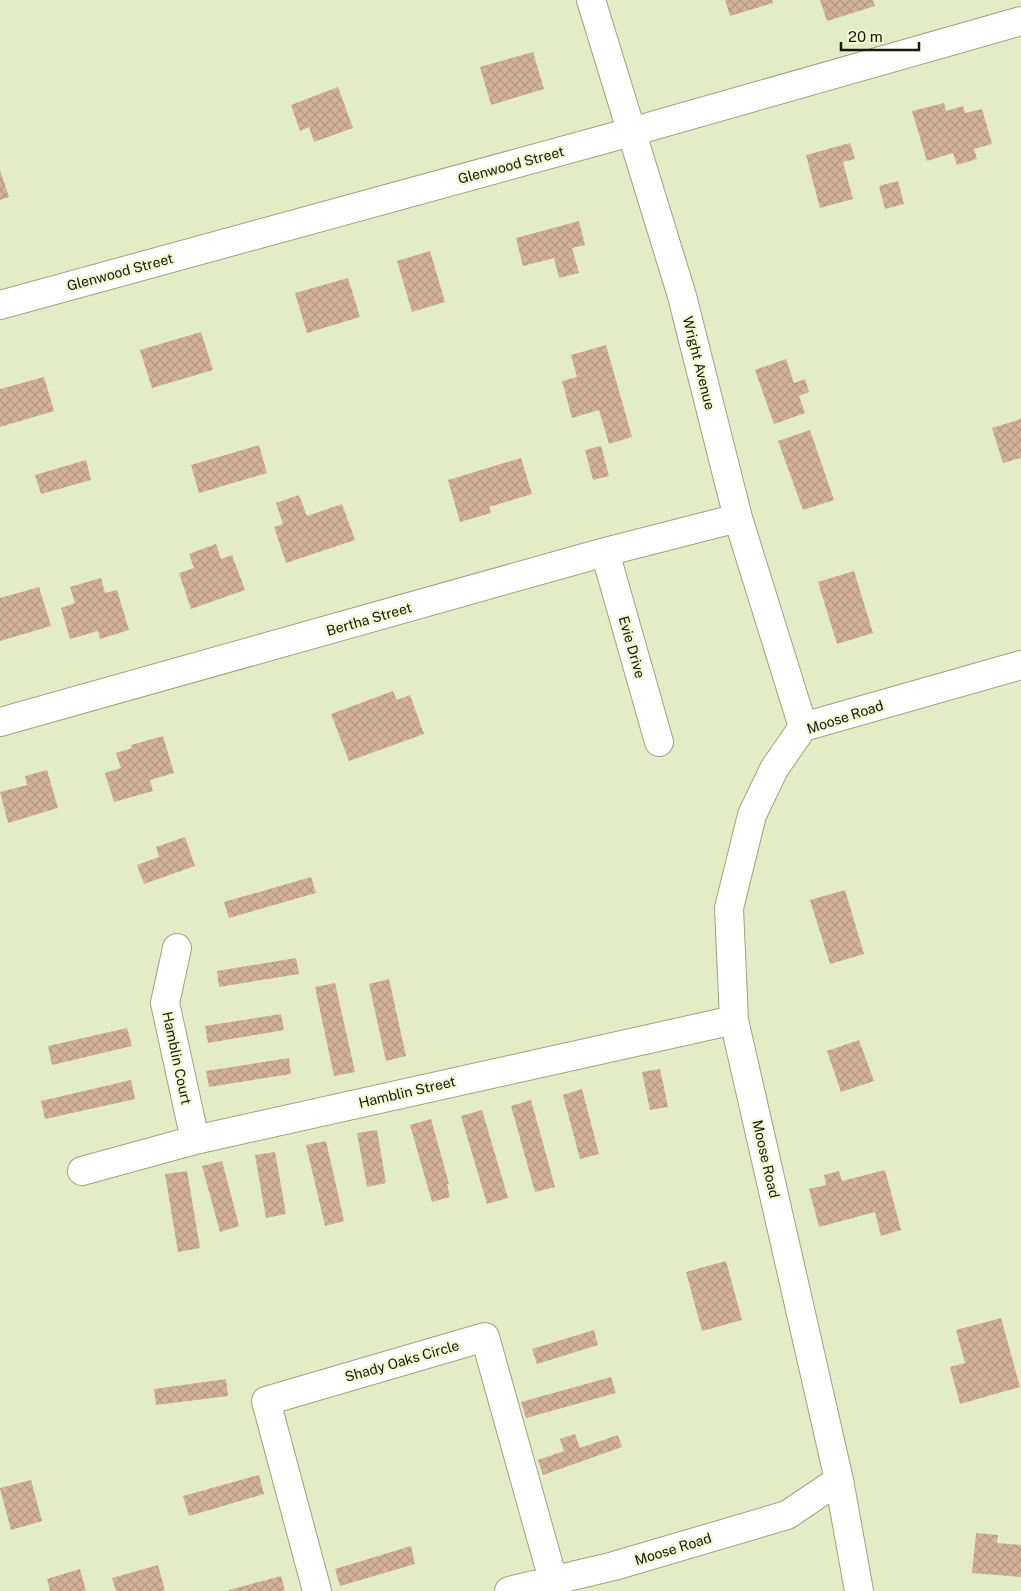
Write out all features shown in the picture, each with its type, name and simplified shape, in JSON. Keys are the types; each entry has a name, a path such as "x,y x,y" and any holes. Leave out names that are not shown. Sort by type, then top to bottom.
{"street":[{"name":"Wright Avenue","path":"591,0 682,296 738,518 803,727"},
{"name":"Glenwood Street","path":"0,305 631,132 1021,21"},
{"name":"Bertha Street","path":"0,722 605,552 738,518"},
{"name":"Evie Drive","path":"605,552 659,742"},
{"name":"Moose Road","path":"509,1591 553,1580 613,1579 787,1515 839,1480 734,1020 729,908 752,815 774,769 803,727 1021,665"},
{"name":"Hamblin Court","path":"177,948 165,1003 195,1140"},
{"name":"Hamblin Street","path":"82,1171 195,1140 734,1020"},
{"name":"Shady Oaks Circle","path":"317,1591 266,1401 485,1337 553,1580"},
{"path":"839,1480 859,1591"}],"building":[{"path":"725,0 772,0 773,3 730,16"},
{"path":"820,0 873,0 875,6 827,21"},
{"path":"533,52 544,89 491,105 480,67"},
{"path":"338,87 353,128 314,142 309,127 300,131 291,105"},
{"path":"944,103 946,111 963,106 965,113 982,109 992,144 974,149 977,159 957,165 953,153 927,161 912,111"},
{"path":"850,143 855,159 843,162 853,199 820,208 806,155"},
{"path":"0,170 9,197 0,200"},
{"path":"898,181 904,204 885,209 879,186"},
{"path":"579,221 585,245 572,248 579,273 559,278 554,258 523,266 516,238"},
{"path":"430,251 445,302 412,312 397,261"},
{"path":"348,278 360,317 307,333 295,293"},
{"path":"201,332 213,370 152,388 140,350"},
{"path":"606,345 632,437 609,444 599,410 572,418 562,381 577,377 571,355"},
{"path":"786,359 794,383 805,379 809,392 799,396 805,413 774,424 755,370"},
{"path":"44,377 54,411 0,427 0,389"},
{"path":"1021,419 1021,458 1003,463 992,428"},
{"path":"810,430 834,500 803,510 778,441"},
{"path":"259,445 267,473 199,493 191,465"},
{"path":"601,446 609,476 593,480 585,450"},
{"path":"521,458 532,494 489,507 491,513 460,522 448,480"},
{"path":"86,460 91,480 41,494 35,475"},
{"path":"299,495 307,516 342,504 355,540 286,563 274,527 283,524 276,503"},
{"path":"216,544 221,559 232,555 245,590 191,609 179,573 194,568 189,554"},
{"path":"854,571 873,633 837,644 818,582"},
{"path":"101,578 105,593 117,590 129,630 100,639 98,631 70,639 61,608 75,603 70,587"},
{"path":"39,587 51,626 0,641 0,598"},
{"path":"393,691 397,700 410,695 424,734 349,761 331,714"},
{"path":"163,736 174,773 150,780 153,791 114,802 105,773 121,768 116,753 132,748 131,745"},
{"path":"47,770 58,808 8,823 0,792 27,785 25,776"},
{"path":"185,837 195,866 144,884 137,865 159,857 156,847"},
{"path":"311,877 316,893 229,918 224,902"},
{"path":"845,890 864,954 830,964 810,900"},
{"path":"296,958 299,974 219,987 217,971"},
{"path":"389,979 406,1056 386,1061 369,984"},
{"path":"335,983 355,1072 334,1076 315,987"},
{"path":"281,1014 284,1030 208,1043 205,1026"},
{"path":"127,1028 132,1046 52,1065 48,1046"},
{"path":"859,1040 874,1081 841,1092 827,1051"},
{"path":"289,1058 291,1074 209,1087 206,1071"},
{"path":"660,1069 668,1107 650,1110 642,1072"},
{"path":"131,1080 135,1099 45,1119 41,1101"},
{"path":"582,1089 599,1154 580,1159 563,1095"},
{"path":"531,1100 555,1187 535,1192 511,1106"},
{"path":"482,1110 508,1198 487,1204 461,1116"},
{"path":"431,1119 449,1184 447,1184 450,1197 432,1202 410,1125"},
{"path":"377,1130 386,1183 367,1187 357,1133"},
{"path":"326,1141 344,1221 325,1226 306,1145"},
{"path":"275,1152 286,1214 266,1218 255,1155"},
{"path":"222,1161 239,1226 220,1232 202,1166"},
{"path":"885,1170 901,1230 881,1236 875,1212 819,1227 809,1189 826,1185 824,1175 839,1171 842,1181"},
{"path":"187,1171 200,1248 178,1252 165,1174"},
{"path":"726,1261 742,1320 702,1331 686,1272"},
{"path":"1001,1318 1020,1387 960,1404 950,1367 965,1363 956,1330"},
{"path":"594,1330 598,1345 537,1364 532,1349"},
{"path":"611,1377 616,1393 526,1418 521,1402"},
{"path":"226,1379 228,1396 156,1405 154,1389"},
{"path":"575,1434 580,1448 618,1435 622,1447 543,1475 538,1460 564,1451 560,1439"},
{"path":"259,1475 264,1494 189,1516 183,1496"},
{"path":"31,1480 42,1521 11,1530 0,1488"},
{"path":"976,1533 998,1535 997,1543 1021,1545 1021,1577 972,1573"},
{"path":"411,1546 415,1564 340,1586 335,1569"},
{"path":"158,1565 165,1591 116,1591 112,1578"},
{"path":"80,1569 86,1591 50,1591 47,1579"},
{"path":"281,1576 285,1591 229,1591 229,1590"}]}
